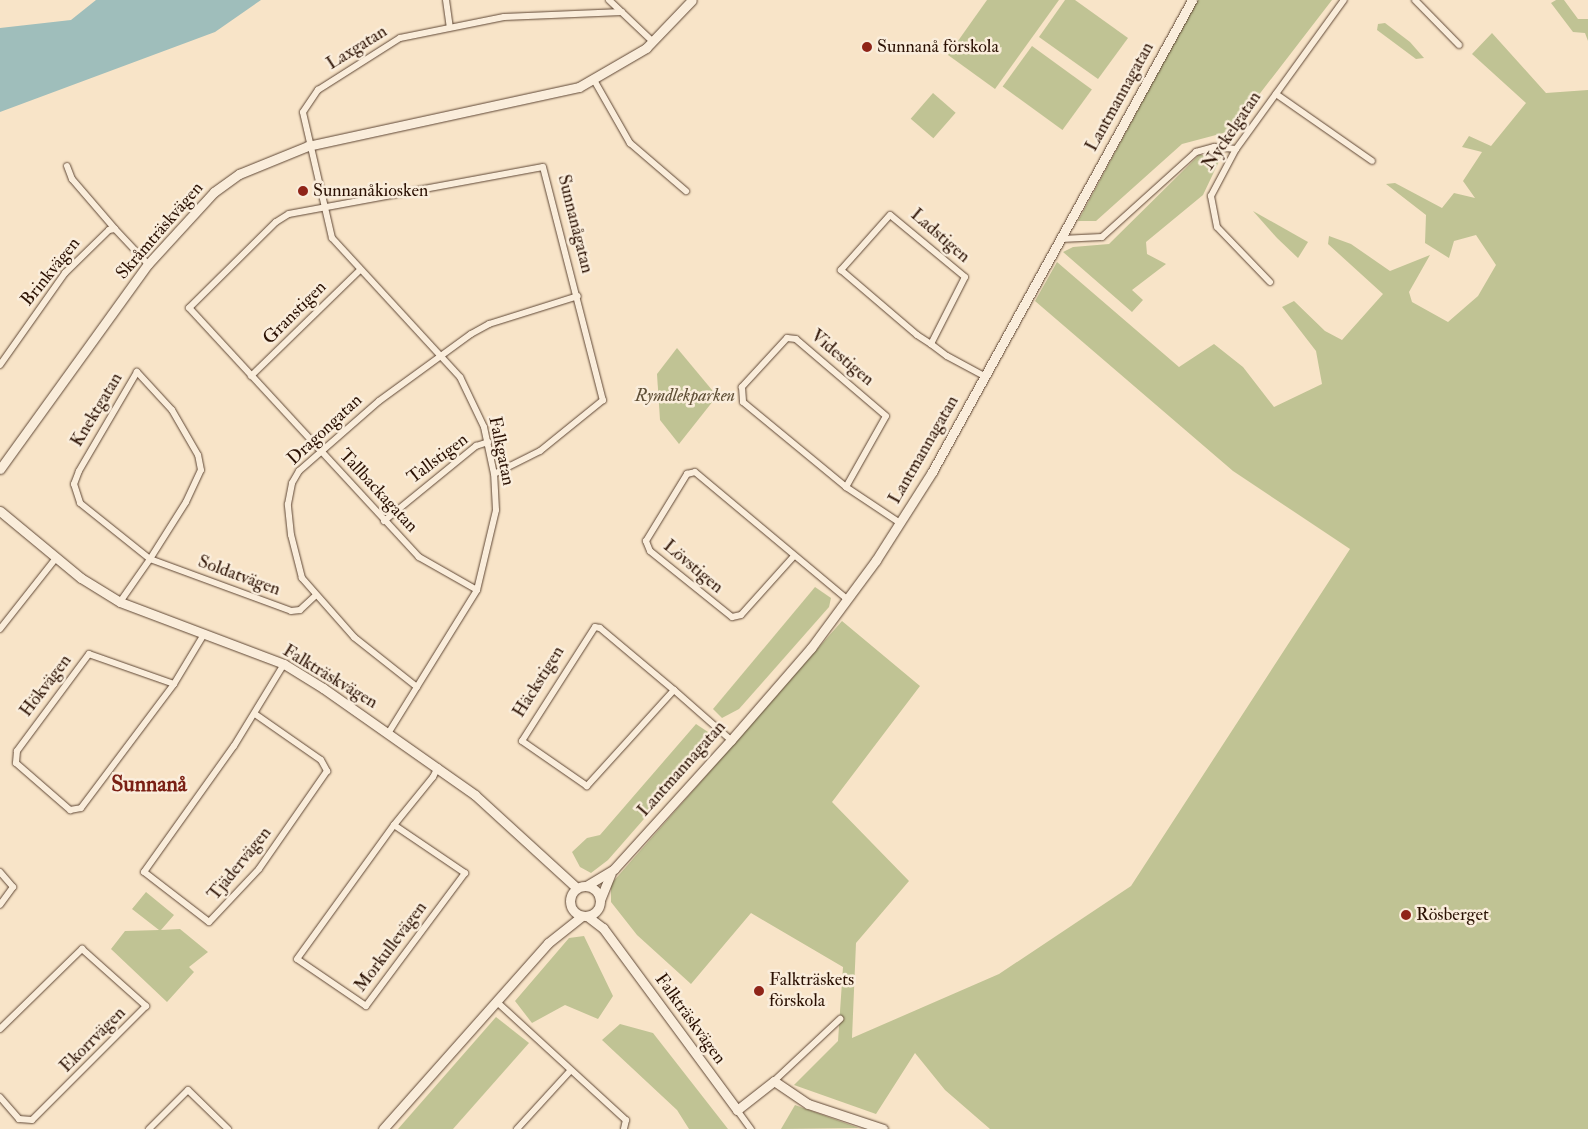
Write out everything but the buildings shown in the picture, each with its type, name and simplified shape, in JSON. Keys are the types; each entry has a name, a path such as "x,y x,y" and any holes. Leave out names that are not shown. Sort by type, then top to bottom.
{"street":[{"path":"446,0 450,26"},
{"path":"609,0 652,42"},
{"name":"Skråmträskvägen","path":"0,469 148,264 220,188 279,154 308,146 529,100 594,80 652,42 692,0"},
{"name":"Lantmannagatan","path":"576,893 614,869 731,740 847,599 900,523 1061,239 1192,0"},
{"name":"Nyckelgatan","path":"1270,282 1225,238 1214,218 1211,196 1215,181 1236,149 1344,0"},
{"path":"1414,0 1459,45"},
{"name":"Laxgatan","path":"308,146 303,112 318,90 382,46 450,26 504,17 622,12"},
{"path":"594,80 630,143 686,191"},
{"name":"Nyckelgatan","path":"1276,94 1372,161"},
{"name":"Falkgatan","path":"308,146 321,207 332,238 360,270 444,357 472,399 488,442 494,474 496,510 477,590 389,732"},
{"path":"1061,239 1102,237 1196,152 1214,147 1236,149"},
{"path":"67,166 72,179 148,264"},
{"name":"Sunnanågatan","path":"189,308 276,222 321,207 543,167 578,296 603,400 540,451 494,474"},
{"name":"Ladstigen","path":"931,344 965,277 890,215 841,270 931,344 984,376"},
{"name":"Brinkvägen","path":"0,365 65,273 97,239 115,229"},
{"name":"Granstigen","path":"251,376 360,270"},
{"name":"Dragongatan","path":"417,687 354,637 315,596 294,560 288,504 299,471 378,400 444,357 488,324 578,296"},
{"name":"Tallbackagatan","path":"189,308 384,521 431,567 477,590"},
{"name":"Videstigen","path":"846,487 886,416 796,339 786,338 742,387 743,402 846,487 900,523"},
{"name":"Knektgatan","path":"120,602 150,559 201,470 198,455 172,410 137,372 100,431 74,484 75,494 92,515 150,559"},
{"name":"Tallstigen","path":"384,521 476,446 488,442"},
{"name":"Lövstigen","path":"794,556 741,615 732,617 650,551 646,541 687,474 695,472 847,599"},
{"name":"Falkträskvägen","path":"0,511 56,558 120,602 202,636 284,664 389,732 438,767 507,822 576,893"},
{"path":"0,629 56,558"},
{"name":"Soldatvägen","path":"150,559 291,611 300,610 315,596"},
{"name":"Häckstigen","path":"674,690 587,786 522,741 595,626 674,690 731,740"},
{"name":"Hökvägen","path":"174,684 89,654 16,751 16,764 70,810 81,808 174,684 202,636"},
{"name":"Tjädervägen","path":"256,714 321,760 327,771 259,869 209,922 144,872 256,714 284,664"},
{"name":"Morkullevägen","path":"394,825 465,873 366,1006 297,959 394,825 438,767"},
{"name":"Lantmannagatan","path":"598,905 614,869"},
{"path":"0,872 13,887 0,905"},
{"path":"576,893 594,890 603,928"},
{"path":"576,893 584,916 603,928"},
{"path":"560,931 576,893"},
{"path":"383,1129 560,931 598,905"},
{"name":"Falkträskvägen","path":"603,928 752,1129"},
{"name":"Ekorrvägen","path":"0,1028 82,948 146,1006 32,1120 19,1119 0,1097"},
{"path":"497,1002 570,1071 626,1120 624,1129"},
{"path":"737,1110 774,1081 840,1019"},
{"path":"518,1129 570,1071"},
{"path":"774,1081 808,1104 883,1129"},
{"path":"149,1129 188,1090 228,1129"}],"green space":[{"path":"987,0 1059,0 995,89 948,55"},
{"path":"1065,0 1075,0 1128,38 1098,79 1039,37"},
{"path":"1197,0 1332,0 1231,131 1182,144 1096,221 1078,221"},
{"path":"1556,0 1564,0 1578,19 1588,19 1588,41 1585,33 1573,32 1551,3"},
{"path":"1385,23 1410,42 1424,58 1416,59 1377,30 1378,24"},
{"path":"1492,33 1546,93 1588,90 1588,1129 990,1129 945,1090 915,1053 876,1114 794,1085 838,1041 843,967 751,913 691,984 637,935 611,902 611,884 842,621 920,686 832,802 909,881 856,943 852,1038 999,974 1131,886 1350,549 1233,471 1035,301 1057,262 1179,367 1214,344 1243,367 1274,407 1322,384 1316,351 1282,307 1294,301 1325,331 1342,340 1383,294 1328,244 1329,236 1351,244 1390,271 1430,255 1409,292 1412,302 1448,322 1478,296 1496,265 1476,235 1454,241 1449,258 1425,243 1426,215 1386,184 1395,183 1442,208 1454,193 1475,198 1463,181 1482,152 1462,147 1469,136 1491,146 1526,103 1472,54"},
{"path":"1032,46 1092,89 1062,130 1003,86"},
{"path":"933,93 956,113 933,138 911,119"},
{"path":"1199,155 1222,155 1203,195 1146,242 1147,254 1166,264 1132,290 1143,300 1132,312 1063,252 1073,247 1109,244"},
{"path":"1253,211 1308,242 1298,258 1277,238"},
{"name":"Rymdlekparken","path":"677,348 717,396 679,444 660,420 657,374"},
{"path":"815,587 831,598 829,607 739,709 722,718 713,709"},
{"path":"696,724 708,732 700,755 608,860 591,873 580,867 572,852 587,838 600,835"},
{"path":"146,892 174,915 161,930 180,929 208,952 189,967 194,972 167,1002 111,949 125,931 159,930 132,909"},
{"path":"584,936 613,996 598,1019 565,1005 532,1023 515,1001 569,938"},
{"path":"496,1017 529,1043 453,1129 398,1129"},
{"path":"620,1024 653,1033 728,1129 689,1129 677,1110 602,1040"},
{"path":"795,1105 859,1128 781,1129"}],"water":[{"path":"96,0 261,0 215,32 0,112 0,28 71,20"}],"place":[{"name":"Sunnanå förskola","path":"867,47"},
{"name":"Sunnanåkiosken","path":"303,191"},
{"name":"Rösberget","path":"1406,915"},
{"name":"Falkträskets förskola","path":"759,991"}],"district":[{"name":"Sunnanå","path":"149,785"}]}
